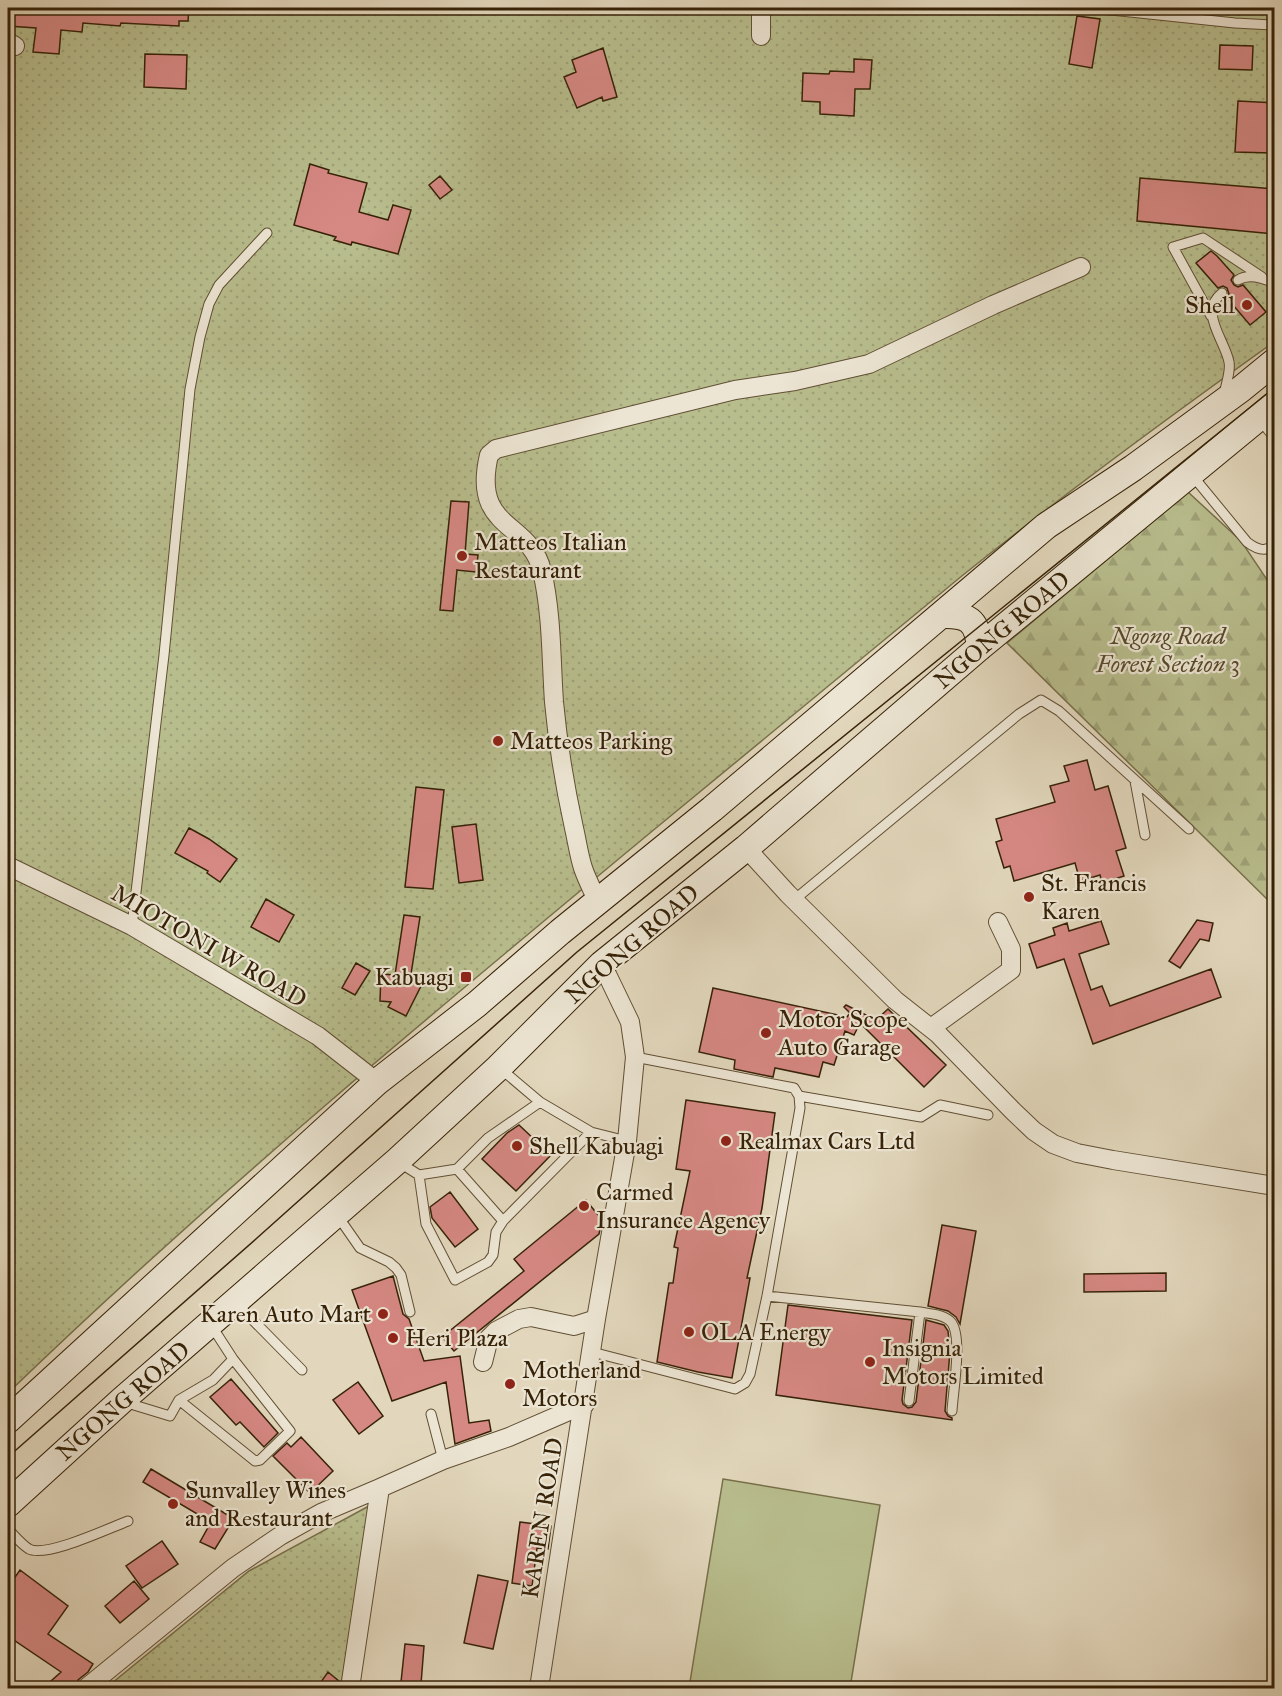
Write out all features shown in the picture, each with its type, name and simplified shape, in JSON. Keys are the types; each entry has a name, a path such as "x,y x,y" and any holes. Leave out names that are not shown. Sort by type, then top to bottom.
{"main road":[{"path":"8,1420 377,1082 477,1005 560,932 722,801 1046,526 1132,468 1275,362"},
{"name":"NGONG ROAD","path":"8,1504 121,1401 211,1325 335,1213 398,1161 499,1067 602,964 746,848 980,647 1266,411"},
{"path":"941,615 959,614 970,620 978,631 980,647"}],"street":[{"path":"761,8 761,36"},
{"path":"598,902 583,868 565,785 555,704 549,625 539,558 526,542 507,526 488,502 486,486 489,455 496,449 735,390 795,381 869,364 993,305 1081,267"},
{"path":"746,848 794,900 895,1000 931,1028 1034,1131 1053,1144 1077,1153 1113,1161 1275,1186"},
{"name":"MIOTONI W ROAD","path":"8,866 132,926 318,1036 377,1082"},
{"path":"931,1028 1011,970 1011,949 998,922"},
{"name":"KAREN ROAD","path":"539,1689 585,1404 596,1319 627,1141 635,1057 630,1023 602,964"},
{"path":"483,1362 489,1338 496,1331 519,1319 531,1317 574,1326 596,1319"},
{"path":"86,1689 233,1568 280,1536 321,1513 443,1460 509,1437 585,1404"},
{"path":"350,1689 380,1488"}],"lane":[{"path":"1092,8 1275,25"},
{"path":"132,926 164,655 190,389 200,337 209,304 219,285 267,233"},
{"path":"1223,402 1229,363 1211,316 1173,247 1203,238 1262,277 1275,283"},
{"path":"1238,280 1242,277 1262,277"},
{"path":"1211,316 1218,296 1222,293"},
{"path":"1266,411 1275,438"},
{"path":"1191,473 1254,548 1263,550 1275,545"},
{"path":"794,900 1019,714 1041,700 1059,711 1189,829"},
{"path":"1135,781 1145,835"},
{"path":"592,1352 735,1389 745,1383 750,1374 767,1296 800,1108 799,1096 794,1088 635,1057"},
{"path":"499,1067 540,1102 591,1132 627,1141"},
{"path":"799,1096 921,1118 940,1105 988,1115"},
{"path":"398,1161 419,1175 457,1169 488,1138 540,1102"},
{"path":"419,1175 426,1224 455,1280 481,1266 492,1256 494,1238 503,1221 591,1132"},
{"path":"457,1169 503,1221"},
{"path":"335,1213 360,1248 389,1262 396,1268 401,1275 410,1312"},
{"path":"767,1296 941,1316 952,1323 957,1343 952,1411"},
{"path":"236,1303 302,1370"},
{"path":"909,1401 920,1312"},
{"path":"179,1400 255,1461 260,1460 290,1431 233,1359 211,1325"},
{"path":"121,1401 170,1416 179,1400 213,1380 233,1359"},
{"path":"431,1414 443,1460"},
{"path":"8,1529 30,1550 41,1551 55,1549 128,1521"}],"green space":[{"path":"8,8 1274,8 1274,342 1117,456 1001,545 573,897 245,1175 165,1246 8,1393"},
{"name":"Ngong Road Forest Section 3","path":"1188,492 1241,541 1274,590 1274,906 1007,643"},
{"path":"723,1479 880,1505 850,1688 689,1688"},
{"path":"369,1506 341,1688 106,1688 249,1571"}],"building":[{"path":"10,8 189,8 188,21 179,21 179,26 121,23 120,26 83,23 82,32 61,30 59,54 33,52 36,28 8,26"},
{"path":"1077,16 1100,19 1092,68 1069,64"},
{"path":"1220,45 1253,46 1252,70 1219,69"},
{"path":"603,48 617,97 603,101 602,97 577,108 564,77 576,72 572,60"},
{"path":"145,54 187,55 186,89 144,87"},
{"path":"854,59 872,60 870,89 855,89 854,116 820,114 820,102 802,101 803,73 854,72"},
{"path":"1238,101 1275,103 1272,153 1235,152"},
{"path":"310,164 329,170 328,173 367,183 359,212 388,220 393,205 411,210 398,254 352,242 351,245 334,240 336,237 294,225"},
{"path":"440,176 452,190 440,199 429,185"},
{"path":"1140,178 1275,189 1275,234 1137,221"},
{"path":"1211,251 1234,275 1231,280 1234,285 1238,287 1243,285 1266,312 1250,325 1227,298 1229,294 1227,288 1223,286 1218,288 1196,263"},
{"name":"Matteos Italian Restaurant","path":"451,501 469,502 465,554 478,555 476,572 457,570 453,611 440,610"},
{"path":"1087,760 1095,790 1108,786 1126,848 1116,851 1124,876 1102,883 1100,875 1080,881 1075,863 1014,881 1010,866 1004,868 996,842 1002,840 996,819 1055,802 1050,786 1069,781 1064,766"},
{"path":"416,787 444,790 433,889 405,887"},
{"path":"476,824 483,880 459,883 452,827"},
{"path":"189,828 237,859 220,882 207,873 208,871 175,853"},
{"path":"266,899 294,915 279,942 251,927"},
{"path":"404,915 420,917 411,974 424,980 406,1016 388,1007 391,1002 380,1001 381,974 395,975"},
{"path":"1197,920 1213,923 1209,941 1200,939 1180,968 1169,961"},
{"path":"1101,921 1109,944 1079,954 1091,990 1102,986 1110,1006 1211,969 1221,997 1093,1044 1064,959 1037,968 1029,944 1055,935 1053,928 1067,923 1069,931"},
{"path":"356,963 370,971 355,995 342,988"},
{"name":"Motor Scope Auto Garage","path":"713,988 847,1017 850,1013 844,1007 846,1005 876,1020 888,1009 946,1065 924,1087 860,1023 854,1035 845,1031 834,1065 823,1062 819,1077 775,1068 773,1077 734,1069 735,1060 699,1052"},
{"path":"686,1100 775,1113 762,1208 747,1278 750,1278 732,1378 657,1362 669,1283 673,1283 678,1248 674,1247 690,1171 676,1169"},
{"path":"519,1125 551,1155 516,1191 482,1159 507,1133"},
{"path":"450,1192 478,1229 455,1247 432,1218 430,1207"},
{"path":"586,1200 602,1220 599,1234 454,1351 442,1337 524,1271 514,1259"},
{"path":"942,1225 976,1231 960,1324 956,1317 948,1311 928,1306"},
{"path":"1166,1273 1166,1291 1084,1292 1084,1274"},
{"name":"Heri Plaza","path":"393,1276 403,1314 409,1319 424,1361 460,1356 469,1423 489,1420 491,1431 455,1444 446,1382 392,1401 352,1290"},
{"name":"Insignia Motors Limited","path":"788,1305 912,1320 902,1400 908,1408 916,1402 926,1320 944,1325 948,1331 950,1351 945,1411 952,1420 776,1395"},
{"path":"231,1379 278,1433 264,1447 240,1422 236,1425 210,1397"},
{"path":"358,1382 383,1416 359,1434 333,1400"},
{"path":"301,1437 333,1471 310,1493 273,1456 287,1443 291,1447"},
{"path":"151,1469 231,1517 231,1523 215,1549 200,1542 211,1522 143,1482"},
{"path":"520,1522 551,1526 548,1549 537,1548 532,1586 512,1583"},
{"path":"162,1541 178,1564 142,1588 126,1566"},
{"path":"20,1570 68,1606 48,1634 93,1664 88,1672 78,1680 75,1689 42,1689 61,1672 8,1636 8,1587"},
{"path":"478,1575 508,1581 493,1649 464,1643"},
{"path":"134,1581 149,1599 120,1623 105,1606"},
{"path":"405,1644 424,1646 421,1684 401,1682"},
{"path":"328,1672 340,1682 335,1689 316,1689"}],"tram line":[{"path":"8,1457 577,952 1274,388"}],"place":[{"name":"Shell","path":"1247,305"},
{"name":"Matteos Italian Restaurant","path":"462,556"},
{"name":"Matteos Parking","path":"498,741"},
{"name":"St. Francis Karen","path":"1029,897"},
{"name":"Kabuagi","path":"466,977"},
{"name":"Motor Scope Auto Garage","path":"766,1033"},
{"name":"Realmax Cars Ltd","path":"726,1141"},
{"name":"Shell Kabuagi","path":"517,1146"},
{"name":"Carmed Insurance Agency","path":"584,1206"},
{"name":"Karen Auto Mart","path":"383,1314"},
{"name":"OLA Energy","path":"689,1332"},
{"name":"Heri Plaza","path":"393,1338"},
{"name":"Insignia Motors Limited","path":"870,1362"},
{"name":"Motherland Motors","path":"510,1384"},
{"name":"Sunvalley Wines and Restaurant","path":"173,1504"}]}
